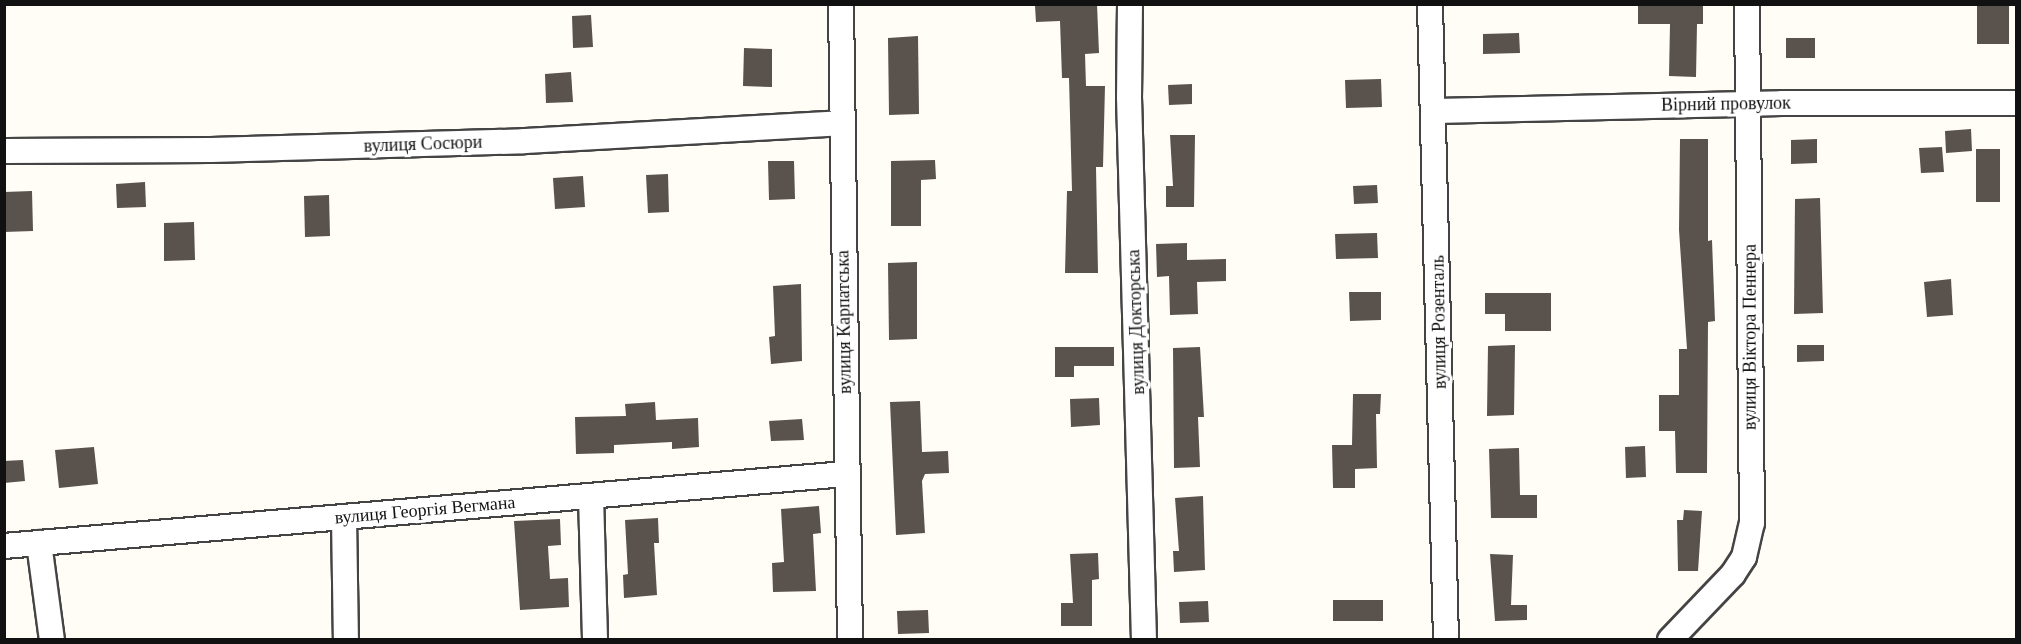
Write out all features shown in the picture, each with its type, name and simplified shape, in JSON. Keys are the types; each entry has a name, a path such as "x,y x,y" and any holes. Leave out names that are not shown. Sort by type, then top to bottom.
{"street":[{"name":"вулиця Карпатська","path":"841,4 850,639"},
{"name":"вулиця Докторська","path":"1130,4 1129,97 1144,639"},
{"name":"вулиця Розенталь","path":"1430,4 1446,639"},
{"name":"вулиця Віктора Пеннера","path":"1670,639 1733,574 1744,557 1752,523 1750,105 1747,4"},
{"name":"Вірний провулок","path":"1434,111 2016,103"},
{"name":"вулиця Сосюри","path":"4,151 211,150 524,141 841,123"},
{"name":"вулиця Георгія Вегмана","path":"4,546 846,474"},
{"path":"591,496 595,639"},
{"path":"344,517 346,639"},
{"path":"39,543 52,639"}],"building":[{"path":"1097,4 1099,53 1085,54 1086,86 1105,86 1103,167 1096,167 1098,273 1065,273 1067,191 1072,191 1069,78 1062,78 1060,21 1036,22 1035,6"},
{"path":"1638,4 1703,4 1703,24 1697,24 1696,77 1669,76 1670,24 1638,24"},
{"path":"1977,4 2009,4 2009,44 1977,44"},
{"path":"591,15 593,47 573,48 572,16"},
{"path":"1519,33 1520,53 1483,54 1483,34"},
{"path":"918,36 919,114 889,115 888,38"},
{"path":"1786,38 1815,38 1815,58 1786,58"},
{"path":"744,48 772,49 772,87 743,86"},
{"path":"571,72 573,102 546,103 545,74"},
{"path":"1381,79 1382,107 1346,108 1345,80"},
{"path":"1192,84 1192,104 1169,105 1168,85"},
{"path":"1971,129 1972,151 1946,153 1945,131"},
{"path":"1170,135 1195,135 1194,207 1166,207 1166,186 1173,186"},
{"path":"1680,139 1708,139 1708,241 1712,240 1715,321 1708,322 1707,473 1676,473 1675,431 1659,431 1659,395 1679,395 1679,349 1687,349 1679,230"},
{"path":"1817,139 1817,163 1791,164 1791,140"},
{"path":"1942,147 1944,172 1921,173 1919,148"},
{"path":"1976,149 2000,149 2000,202 1976,202"},
{"path":"935,160 936,179 921,180 921,226 891,226 891,161"},
{"path":"768,161 794,161 795,199 769,200"},
{"path":"668,174 669,212 648,213 646,175"},
{"path":"583,176 585,207 555,209 553,178"},
{"path":"145,182 146,207 117,208 116,184"},
{"path":"1377,185 1378,203 1354,204 1353,186"},
{"path":"32,191 33,231 4,232 4,192"},
{"path":"329,195 330,236 305,237 304,196"},
{"path":"1820,198 1823,313 1794,314 1795,199"},
{"path":"194,222 195,260 164,261 164,223"},
{"path":"1377,233 1378,258 1336,259 1335,234"},
{"path":"1187,243 1187,260 1226,259 1226,281 1197,282 1198,314 1170,315 1169,276 1157,277 1156,244"},
{"path":"917,262 917,339 889,340 888,263"},
{"path":"1951,279 1953,315 1927,317 1924,282"},
{"path":"801,284 802,361 771,364 769,337 775,336 773,286"},
{"path":"1349,292 1381,292 1381,320 1350,321"},
{"path":"1485,293 1551,293 1551,331 1505,331 1505,314 1485,314"},
{"path":"1515,345 1514,415 1487,416 1488,346"},
{"path":"1797,345 1824,345 1824,361 1797,362"},
{"path":"1055,347 1114,347 1114,366 1074,366 1074,377 1055,377"},
{"path":"1200,347 1204,417 1198,417 1200,467 1174,468 1173,348"},
{"path":"1353,394 1381,394 1380,414 1376,414 1377,468 1355,469 1355,488 1333,488 1332,445 1352,445"},
{"path":"1099,398 1100,425 1071,427 1070,399"},
{"path":"920,401 922,452 948,451 949,473 925,474 922,481 925,533 896,535 890,402"},
{"path":"655,402 656,420 698,418 699,447 672,449 672,442 614,445 614,453 576,454 575,417 626,416 625,404"},
{"path":"802,419 804,440 771,441 769,421"},
{"path":"1645,446 1646,477 1626,478 1625,447"},
{"path":"94,447 98,484 59,488 55,450"},
{"path":"1519,448 1520,495 1537,495 1537,518 1491,518 1489,449"},
{"path":"23,460 25,481 4,483 4,461"},
{"path":"1203,496 1205,570 1174,572 1173,551 1179,551 1175,498"},
{"path":"819,506 821,533 813,534 816,591 773,592 772,563 784,562 781,509"},
{"path":"1684,510 1702,511 1698,571 1678,571 1677,520 1683,520"},
{"path":"658,518 659,543 654,543 657,595 624,598 623,575 628,574 625,520"},
{"path":"560,519 561,545 548,546 550,579 568,578 569,607 520,610 514,521"},
{"path":"1098,553 1099,579 1092,580 1092,626 1061,626 1061,603 1073,603 1070,554"},
{"path":"1490,554 1513,555 1511,605 1527,605 1527,620 1495,621"},
{"path":"1333,600 1383,600 1383,621 1333,621"},
{"path":"1208,601 1209,622 1180,623 1179,602"},
{"path":"928,610 929,633 898,634 897,611"}]}
